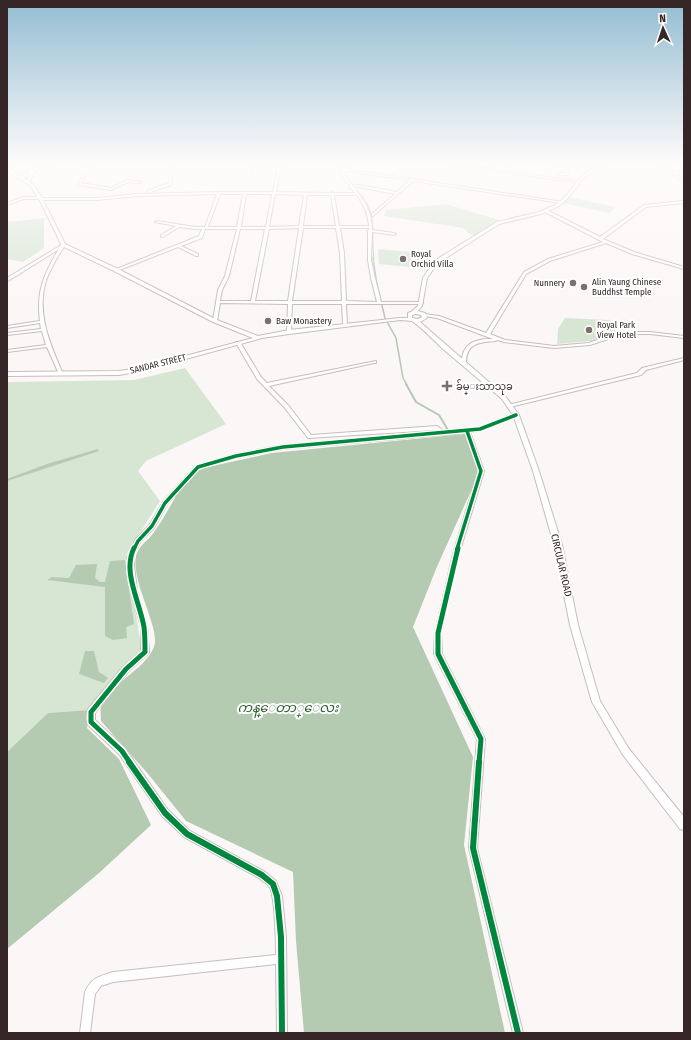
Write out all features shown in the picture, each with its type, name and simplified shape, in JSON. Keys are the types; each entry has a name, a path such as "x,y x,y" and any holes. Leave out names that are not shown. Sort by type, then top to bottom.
{"street":[{"path":"46,211 62,246 116,270 215,321 244,334 258,338"},
{"path":"116,270 201,238 212,211"},
{"path":"215,321 220,290 227,276 242,211"},
{"path":"253,302 271,211"},
{"path":"289,332 290,302 304,211"},
{"path":"335,211 342,253 345,325"},
{"path":"367,211 370,229 369,255 379,302"},
{"path":"373,215 378,211"},
{"path":"504,340 445,320 423,319 421,304 425,278 436,262 498,223 546,211 606,242 633,253 684,268"},
{"path":"600,238 639,211"},
{"path":"157,222 178,226 205,228 338,227 370,229 394,234"},
{"path":"162,236 178,226"},
{"path":"486,335 525,273 549,260 606,242"},
{"path":"7,280 62,246"},
{"path":"61,374 48,346 40,322 40,292 49,268 62,246"},
{"path":"179,246 198,255"},
{"path":"218,302 384,302 421,304"},
{"path":"411,317 421,304"},
{"name":"SANDAR STREET","path":"7,374 112,373 140,370 238,343 289,332 411,317 423,319"},
{"name":"CIRCULAR ROAD","path":"411,317 423,319 464,364 510,406 516,415 536,471 558,545 574,625 596,702 626,752 684,825"},
{"path":"7,327 40,322"},
{"path":"7,334 43,330"},
{"path":"464,364 463,356 465,350 470,345 486,340 504,340 560,347 590,344 616,335 630,333 650,333 684,337"},
{"path":"244,334 238,343 260,378 310,437 437,428 443,433"},
{"path":"7,351 48,346"},
{"path":"510,406 639,374 644,369 684,359"},
{"path":"265,385 374,362"},
{"path":"282,1033 281,959 277,896 273,884 262,875 187,834 165,813 122,751 91,722 91,712 126,669 145,652 144,627 134,591 130,557 138,541 152,526 165,503 198,467 208,463 283,447 480,429 516,415"},
{"path":"467,431 481,471 456,554 438,632 438,654 481,739 473,848 518,1033"},
{"path":"85,1033 90,992 98,982 113,977 281,959"}],"shaded area":[{"path":"386,211 468,211 502,221 476,236 468,233 463,228 384,216"},
{"path":"598,211 612,211 610,213"},
{"path":"44,218 44,248 23,262 7,259 7,222"},
{"name":"Royal Orchid Villa","path":"378,249 433,254 419,268 379,264"},
{"name":"Royal Park View Hotel","path":"565,318 608,320 620,324 620,332 591,341 557,344 558,329"},
{"path":"185,368 226,424 146,461 138,471 160,501 126,555 142,651 90,710 48,713 7,752 7,382 134,380"}],"water":[{"name":"ကန္ေတာ္ေလး","path":"465,434 479,473 436,569 413,627 473,757 464,845 505,1033 304,1033 296,941 293,872 186,821 149,775 101,721 101,706 106,697 143,663 154,647 155,639 153,629 138,579 136,567 137,552 160,524 182,485 203,468 272,453"},
{"path":"98,449 99,451 7,481 7,479 47,464"},
{"path":"125,560 134,624 126,627 127,638 113,640 105,636 105,587 47,580 52,577 69,578 76,565 97,564 95,578 100,582 105,582 110,561"},
{"path":"85,651 94,651 99,672 108,678 104,683 79,674"},
{"path":"90,710 87,728 119,759 151,825 99,873 7,949 7,752 48,713"}],"waterway":[{"path":"370,211 372,220 374,259"},
{"path":"373,258 377,285 385,318 396,338 403,378 407,385"},
{"path":"406,384 416,402 439,415 451,435"}],"cycle path":[{"path":"282,1033 281,937 277,896 273,884 262,875 187,834 165,813 122,751 91,722 91,712 126,669 145,652 144,627 134,591 130,557 138,541 152,526 165,503 198,467 236,456 283,447 480,429 516,415"},
{"path":"467,431 481,471 456,554 438,633 438,654 481,739 473,848 518,1033"}],"place":[{"name":"Royal Orchid Villa","path":"403,259"},
{"name":"Nunnery","path":"573,283"},
{"name":"Alin Yaung Chinese Buddhst Temple","path":"584,287"},
{"name":"Baw Monastery","path":"268,321"},
{"name":"Royal Park View Hotel","path":"589,330"},
{"name":"ခ်မ္းသာသုခ","path":"447,386"}]}
